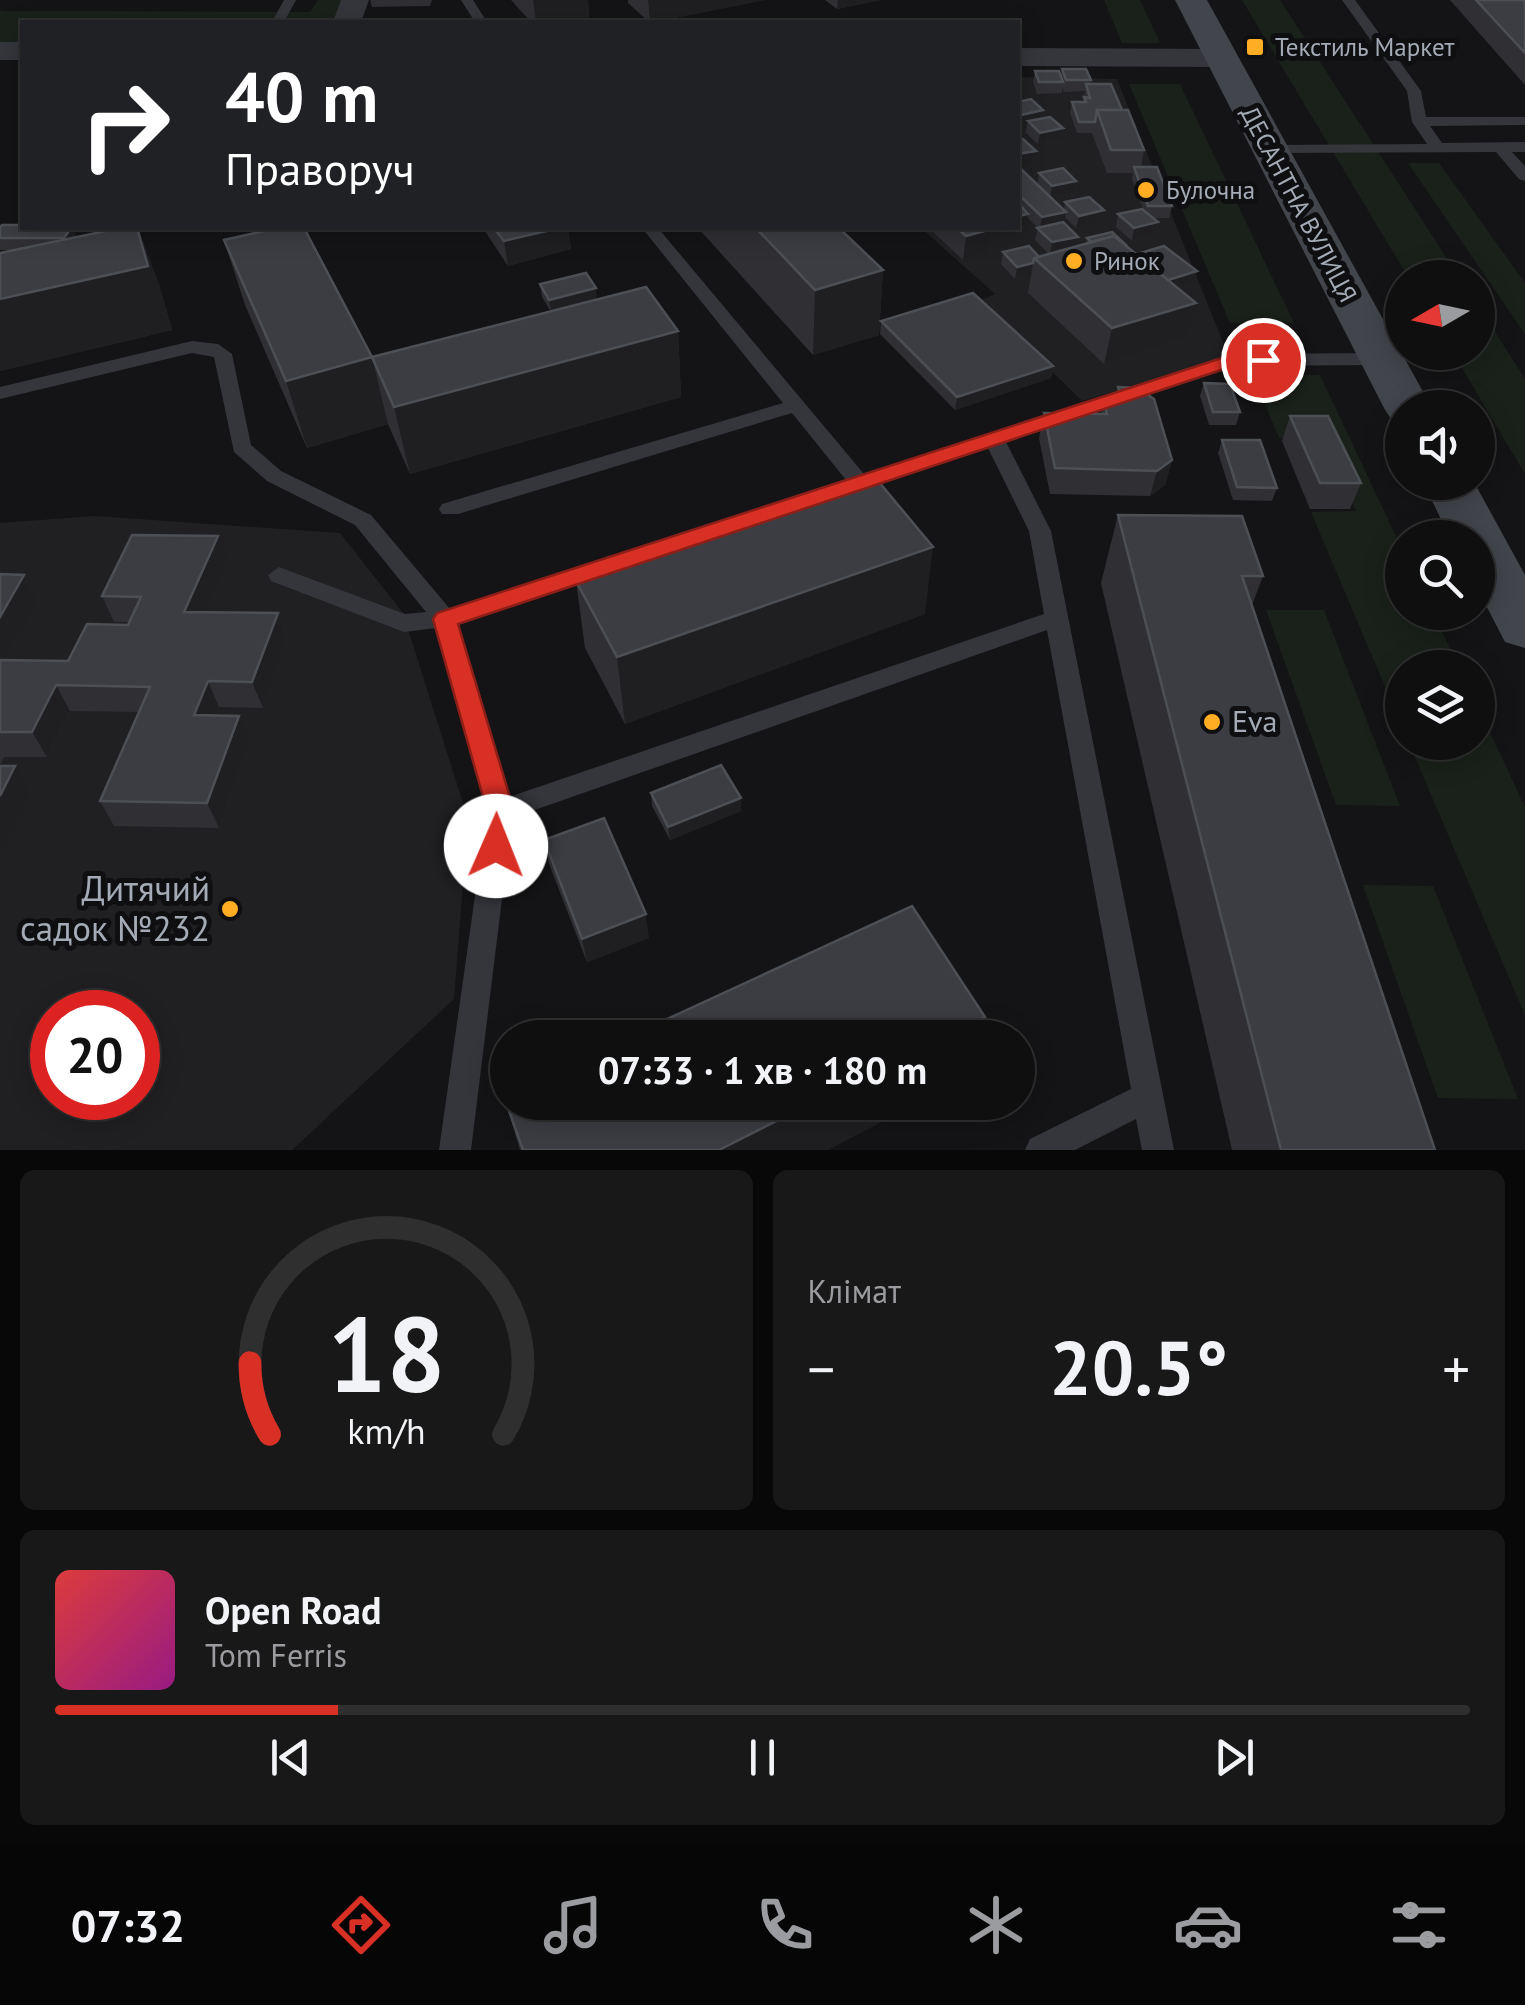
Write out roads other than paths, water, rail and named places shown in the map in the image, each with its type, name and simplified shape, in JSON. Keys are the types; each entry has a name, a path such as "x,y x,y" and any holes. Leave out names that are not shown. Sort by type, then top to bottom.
{"main road":[{"name":"ДЕСАНТНА ВУЛИЦЯ","path":"1191,0 1398,390"},
{"path":"1495,570 1525,627"}],"street":[{"path":"1020,56 1221,58"}],"lane":[{"path":"1348,0 1414,91 1419,122 1436,147"},
{"path":"1419,122 1525,121"},
{"path":"1500,147 1525,176"},
{"path":"1271,150 1525,147"},
{"path":"652,230 860,483"},
{"path":"0,393 192,347 223,354 241,447 274,476 363,520 445,619 500,811 455,1150"},
{"path":"278,576 404,623 445,619 1235,360 1382,359"},
{"path":"450,509 797,406"},
{"path":"994,439 1040,531 1158,1150"},
{"path":"500,811 1057,618"},
{"path":"1042,1150 1148,1097"}],"place":[{"name":"Текстиль Маркет","path":"1255,47"},
{"name":"Булочна","path":"1146,190"},
{"name":"Ринок","path":"1074,261"},
{"name":"Eva","path":"1212,722"},
{"name":"Дитячий садок №232","path":"230,909"}]}
